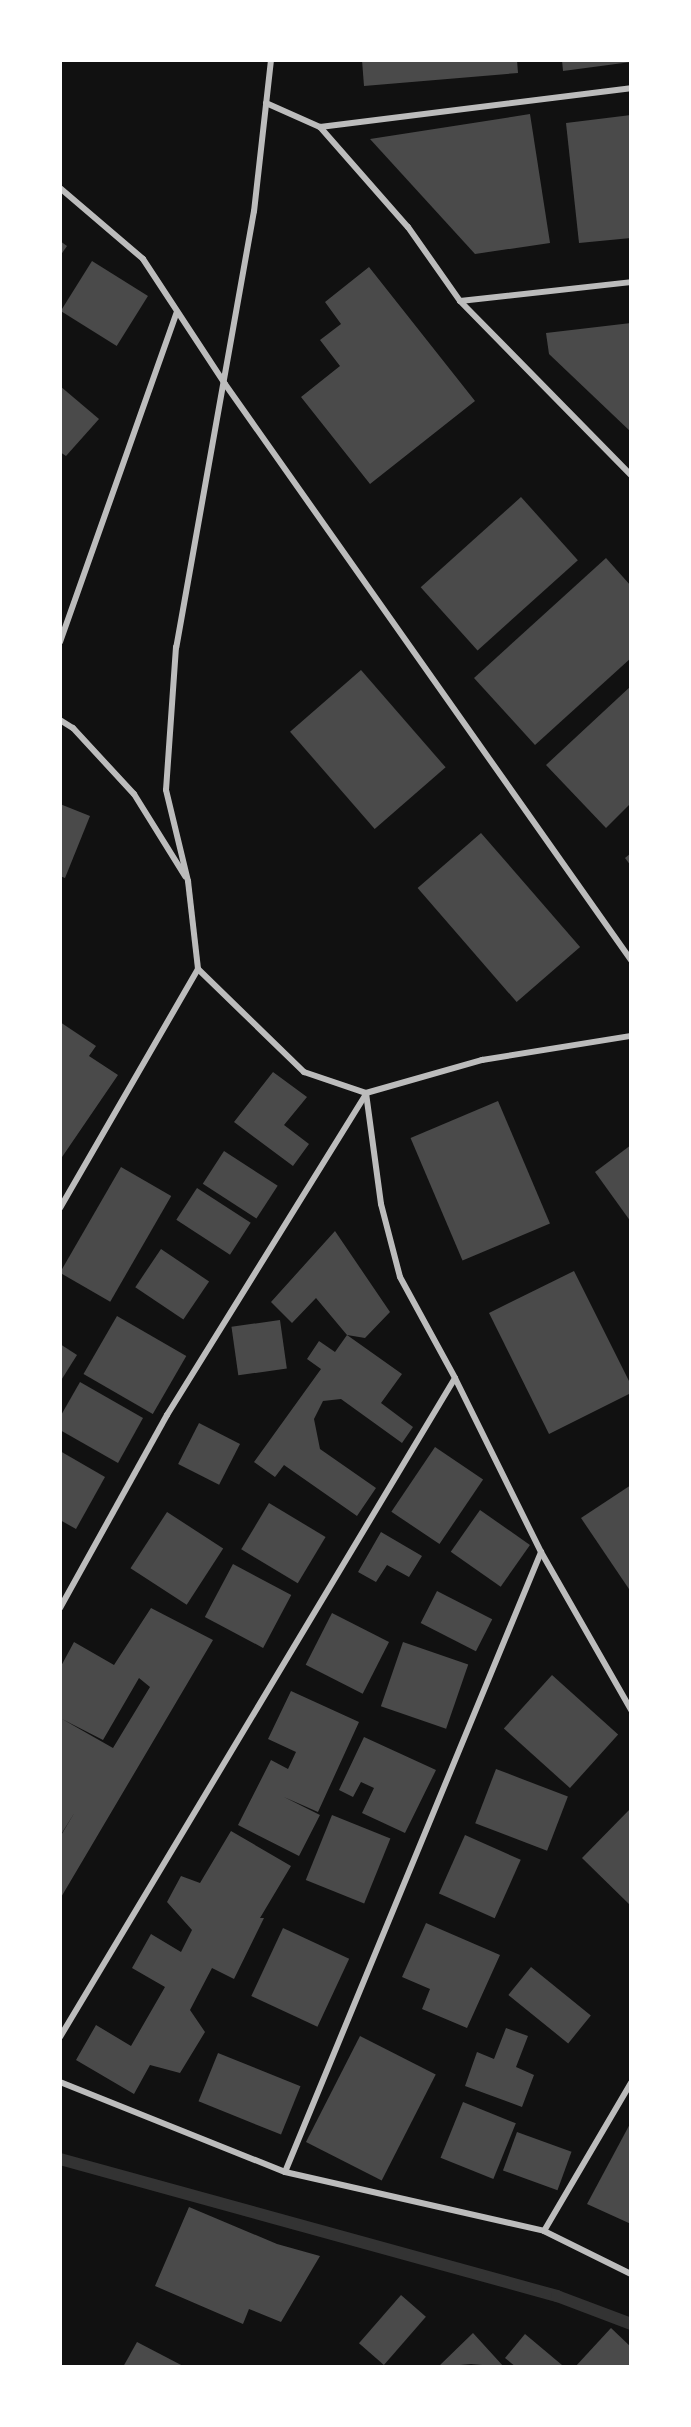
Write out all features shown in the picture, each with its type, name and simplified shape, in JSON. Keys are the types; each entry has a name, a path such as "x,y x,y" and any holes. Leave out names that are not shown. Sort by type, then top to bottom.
{"street":[{"path":"60,1208 198,969 188,881 166,790 176,647 225,384 254,211 271,60"},
{"path":"320,127 631,88"},
{"path":"266,103 320,127 408,227 460,301 631,475"},
{"path":"60,188 143,259 225,384 631,960"},
{"path":"460,301 631,282"},
{"path":"60,642 177,312"},
{"path":"60,720 73,728 134,794 188,881"},
{"path":"198,969 304,1072 366,1093 482,1060 631,1036"},
{"path":"366,1093 381,1204 400,1277 455,1378 541,1552 631,1710"},
{"path":"60,1608 167,1415 366,1093"},
{"path":"60,2037 455,1378"},
{"path":"285,2172 541,1552"},
{"path":"60,2082 285,2172 544,2231 631,2274"},
{"path":"544,2231 631,2083"}],"building":[{"path":"362,60 517,60 518,73 364,86"},
{"path":"562,60 631,60 631,62 563,71"},
{"path":"530,114 550,243 475,254 370,139"},
{"path":"631,115 631,238 579,243 566,123"},
{"path":"60,241 67,246 60,256"},
{"path":"92,261 148,296 117,346 61,311"},
{"path":"369,267 475,401 370,484 301,397 340,366 320,340 341,324 325,302"},
{"path":"631,323 631,432 549,354 546,333"},
{"path":"60,386 99,419 66,456 60,452"},
{"path":"521,497 578,560 478,650 421,587"},
{"path":"606,558 631,586 631,658 535,745 474,678"},
{"path":"361,670 446,767 375,829 290,732"},
{"path":"631,686 631,803 606,828 546,765"},
{"path":"60,804 90,816 65,878 60,876"},
{"path":"481,833 580,947 517,1002 418,888"},
{"path":"631,853 631,866 625,858"},
{"path":"60,1022 96,1046 89,1056 118,1075 60,1160"},
{"path":"273,1072 307,1097 284,1125 309,1144 293,1166 234,1122"},
{"path":"498,1101 550,1223 463,1261 411,1138"},
{"path":"631,1145 631,1222 595,1172"},
{"path":"224,1151 278,1186 256,1219 203,1184"},
{"path":"121,1167 171,1196 110,1302 60,1273"},
{"path":"197,1188 251,1223 230,1255 176,1220"},
{"path":"335,1231 390,1312 365,1338 347,1335 316,1298 292,1323 271,1302"},
{"path":"161,1249 209,1281 183,1320 135,1287"},
{"path":"574,1271 631,1385 631,1393 549,1434 489,1313"},
{"path":"117,1316 186,1356 153,1414 84,1374"},
{"path":"280,1320 287,1369 238,1375 231,1327"},
{"path":"347,1335 402,1374 381,1403 413,1427 402,1443 341,1399 323,1401 314,1419 320,1449 376,1488 357,1516 284,1465 275,1477 254,1462 321,1369 307,1359 319,1341 335,1352"},
{"path":"60,1344 77,1355 60,1382"},
{"path":"80,1382 143,1418 118,1463 60,1430 60,1417"},
{"path":"199,1423 240,1444 219,1485 178,1464"},
{"path":"435,1447 483,1479 439,1544 391,1512"},
{"path":"60,1451 105,1477 76,1529 60,1520"},
{"path":"631,1485 631,1592 581,1518"},
{"path":"269,1503 326,1537 298,1583 241,1549"},
{"path":"480,1510 530,1545 501,1587 451,1552"},
{"path":"167,1512 223,1548 187,1605 131,1568"},
{"path":"381,1532 422,1556 409,1577 387,1565 376,1582 358,1572"},
{"path":"233,1564 291,1595 263,1648 205,1617"},
{"path":"437,1591 492,1619 476,1651 421,1623"},
{"path":"151,1608 213,1640 60,1899 60,1837 75,1812 60,1836 60,1668 74,1642 114,1665","holes":["139,1678 150,1687 113,1748 62,1719 103,1740"]},
{"path":"332,1613 389,1642 363,1694 306,1665"},
{"path":"403,1642 468,1664 446,1729 381,1706"},
{"path":"552,1675 618,1735 570,1788 504,1729"},
{"path":"291,1691 359,1722 318,1812 284,1797 320,1815 299,1856 238,1825 271,1760 288,1769 296,1752 268,1739"},
{"path":"364,1737 436,1770 405,1833 362,1813 374,1788 361,1782 353,1797 339,1790"},
{"path":"496,1769 568,1797 547,1851 475,1823"},
{"path":"631,1808 631,1906 582,1858"},
{"path":"332,1815 390,1839 364,1904 306,1880"},
{"path":"231,1831 291,1866 260,1918 264,1918 234,1979 212,1968 190,2010 205,2032 180,2073 150,2065 134,2094 76,2060 96,2025 131,2046 165,1987 132,1968 151,1934 181,1952 192,1930 167,1902 181,1876 200,1883"},
{"path":"465,1835 521,1860 495,1918 439,1893"},
{"path":"426,1923 500,1955 467,2028 422,2009 430,1989 402,1977"},
{"path":"283,1928 349,1959 317,2027 251,1996"},
{"path":"531,1967 591,2015 568,2043 508,1995"},
{"path":"506,2028 528,2036 516,2067 534,2075 522,2107 465,2086 477,2052 494,2059"},
{"path":"360,2036 436,2075 382,2181 306,2142"},
{"path":"218,2053 301,2086 281,2135 199,2101"},
{"path":"463,2102 516,2123 493,2179 441,2158"},
{"path":"631,2122 631,2224 587,2204"},
{"path":"517,2132 572,2152 557,2190 503,2171"},
{"path":"189,2207 277,2244 320,2256 281,2322 249,2309 243,2324 155,2286"},
{"path":"401,2295 426,2317 384,2365 359,2343"},
{"path":"611,2328 631,2347 631,2367 575,2367"},
{"path":"473,2333 504,2367 471,2364 438,2367"},
{"path":"525,2334 562,2365 560,2367 516,2367 505,2358"},
{"path":"137,2342 185,2367 123,2367"}],"waterway":[{"path":"60,2159 557,2296 631,2324"}]}
